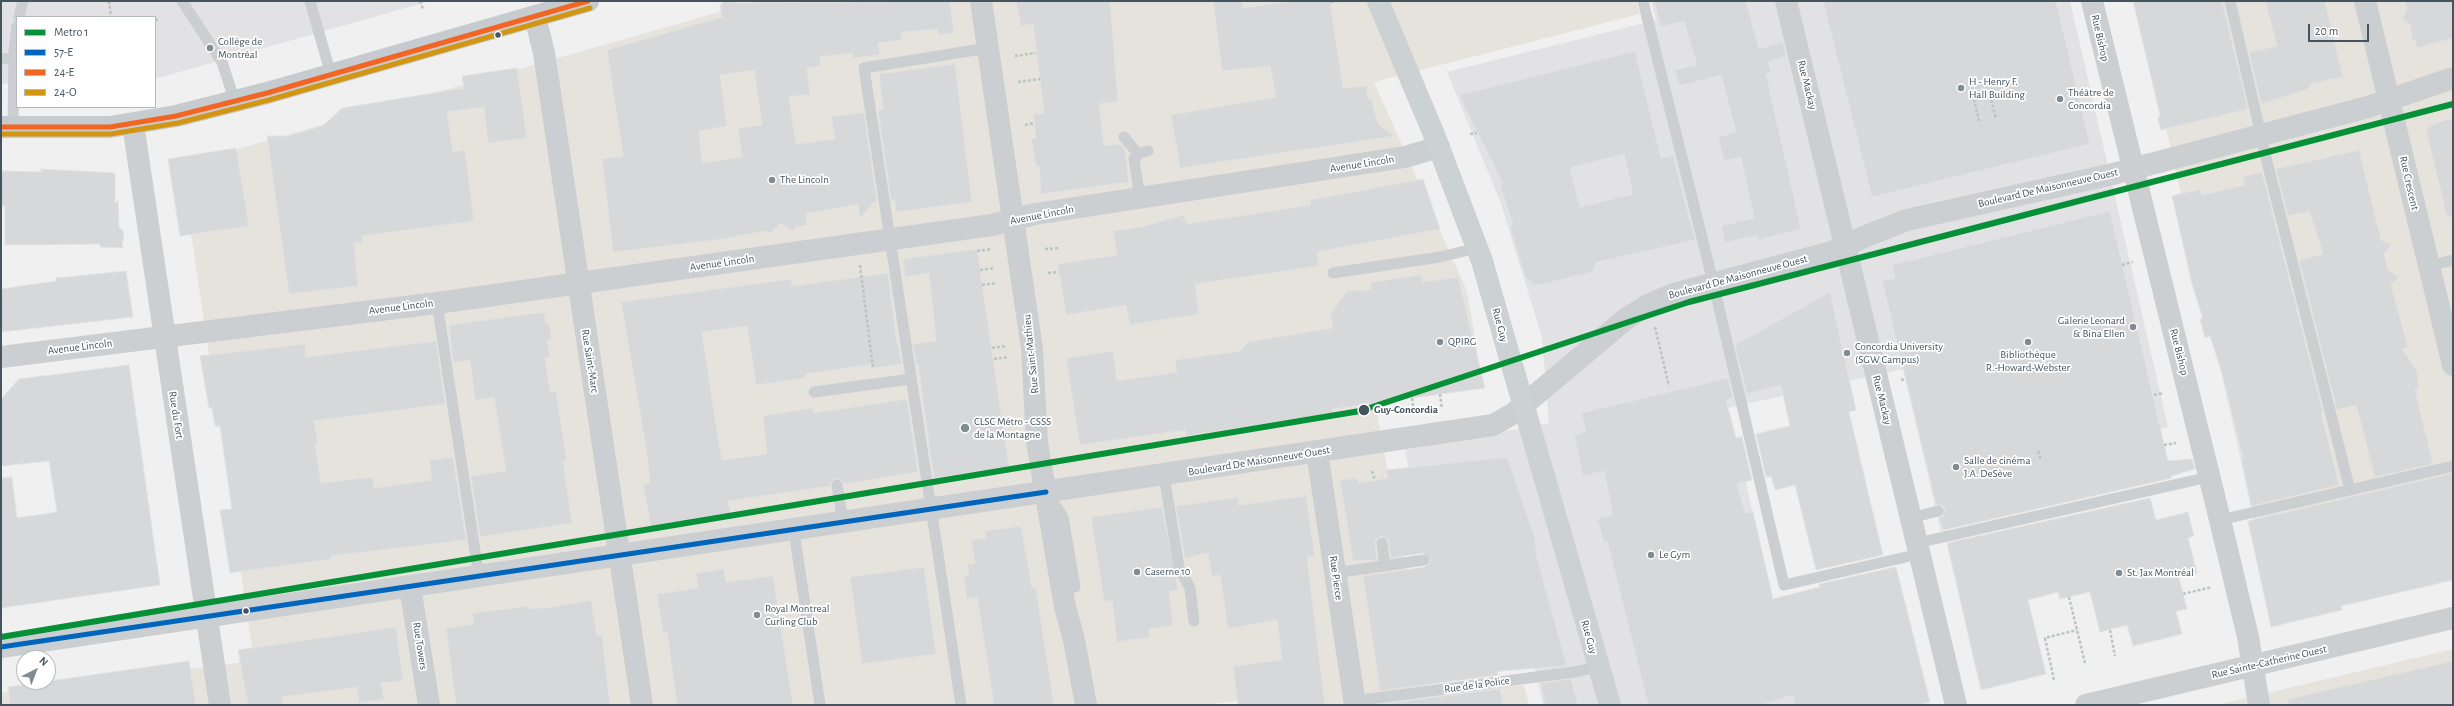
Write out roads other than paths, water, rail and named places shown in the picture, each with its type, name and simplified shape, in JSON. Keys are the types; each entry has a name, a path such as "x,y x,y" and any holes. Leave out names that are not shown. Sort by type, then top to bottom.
{"main road":[{"path":"7,127 78,128 133,124 235,102 331,76 588,1"},
{"name":"Rue Guy","path":"1378,1 1439,147 1477,248 1610,705"}],"street":[{"name":"Rue Saint-Mathieu","path":"981,1 1032,349 1037,442 1065,607 1074,640 1086,705"},
{"name":"Rue Mackay","path":"1786,1 1956,705"},
{"name":"Rue Bishop","path":"2092,1 2210,477 2252,666 2259,705"},
{"name":"Rue Crescent","path":"2365,1 2453,365"},
{"name":"Rue Saint-Marc","path":"535,17 544,53 642,705"},
{"name":"Boulevard De Maisonneuve Ouest","path":"1,648 1493,425 1508,418 1611,331 1639,310 1674,294 1713,282 1832,252 1866,236 1907,220 2133,169 2389,100 2453,78"},
{"name":"Rue du Fort","path":"133,124 220,705"},
{"name":"Avenue Lincoln","path":"1,357 437,303 890,240 992,225 1034,214 1405,157 1439,147"},
{"name":"Rue Pierce","path":"1317,452 1355,703"},
{"name":"Rue Towers","path":"410,587 426,705"},
{"name":"Rue Sainte-Catherine Ouest","path":"2086,705 2453,618"}],"lane":[{"path":"19,16 23,1"},
{"path":"182,1 222,62 235,102"},
{"path":"310,1 331,76"},
{"path":"1643,1 1713,282 1784,585 1918,549 2210,477"},
{"path":"2230,1 2261,135 2350,490"},
{"path":"7,127 16,37"},
{"path":"961,705 930,510 864,68 988,48"},
{"path":"1,58 14,58"},
{"path":"1124,137 1143,152 1134,161 1140,198"},
{"path":"1333,273 1440,257 1477,248"},
{"path":"2428,266 2453,260"},
{"path":"437,303 455,430 479,577"},
{"path":"814,392 911,379"},
{"path":"2220,520 2453,466"},
{"path":"1164,475 1179,568 1190,588 1194,621"},
{"path":"837,485 843,523"},
{"path":"1046,492 1063,517 1074,587"},
{"path":"1911,518 1938,511"},
{"path":"794,530 820,705"},
{"path":"1382,542 1385,566"},
{"path":"1335,573 1424,560"},
{"name":"Rue de la Police","path":"1355,703 1574,672 1598,667"}],"metro line":[{"name":"1","path":"1,637 1360,411 1689,302 2453,104"}],"place":[{"name":"Collège de Montréal","path":"210,48"},
{"name":"H - Henry F. Hall Building","path":"1961,88"},
{"name":"Théâtre de Concordia","path":"2060,99"},
{"name":"The Lincoln","path":"772,180"},
{"name":"Galerie Leonard & Bina Ellen","path":"2133,327"},
{"name":"QPIRG","path":"1440,342"},
{"name":"Bibliothèque R.-Howard-Webster","path":"2028,342"},
{"name":"Concordia University (SGW Campus)","path":"1847,353"},
{"name":"Guy-Concordia","path":"1364,410"},
{"name":"CLSC Métro - CSSS de la Montagne","path":"965,428"},
{"name":"Salle de cinéma J.A. DeSève","path":"1956,467"},
{"name":"Le Gym","path":"1651,555"},
{"name":"Caserne 10","path":"1137,572"},
{"name":"St. Jax Montréal","path":"2119,573"},
{"name":"Royal Montreal Curling Club","path":"757,615"}]}
